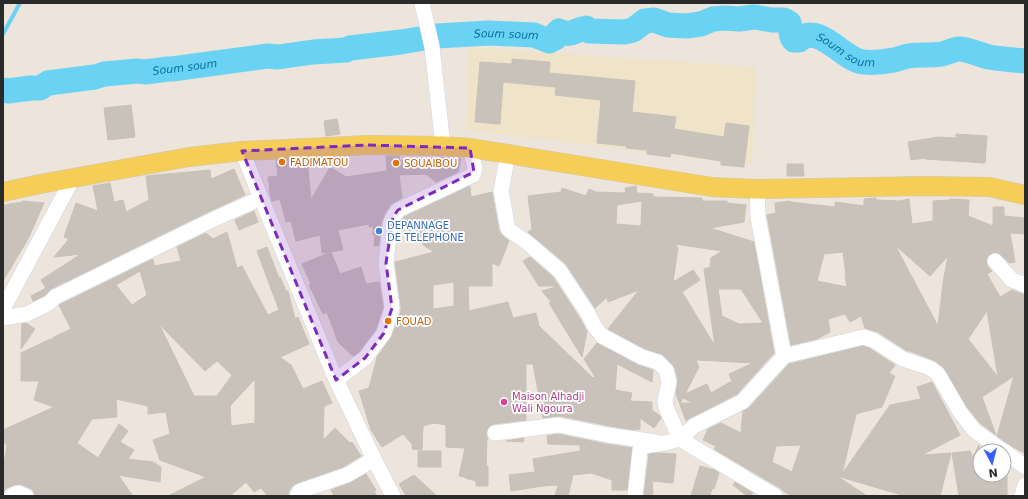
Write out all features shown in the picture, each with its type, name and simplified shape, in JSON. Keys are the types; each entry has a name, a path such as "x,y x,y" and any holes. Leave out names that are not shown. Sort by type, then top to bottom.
{"main road":[{"path":"3,192 189,157 242,151 368,145 443,146 470,148 712,187 757,190 924,186 990,187 1025,194"}],"street":[{"path":"422,3 432,47 443,146"},
{"path":"336,380 365,358 384,333 392,308 386,263 390,224 393,217 398,210 473,174 475,168 470,148"},
{"path":"242,151 336,380 393,496"},
{"path":"508,154 501,191 508,229 529,244 560,271 602,336 642,357 658,362 666,370 669,382 665,401 666,407 680,439 775,496"},
{"path":"3,310 73,178"},
{"path":"757,190 758,217 784,356"},
{"path":"3,318 27,314 55,297 212,220 261,198"},
{"path":"995,261 1012,280 1025,285"},
{"path":"635,496 640,450 644,446 680,439 694,426 742,402 784,356 863,337 873,340 903,359 930,368 938,374 960,412 974,430 993,443"},
{"path":"495,432 558,425 608,435 665,443"},
{"path":"1012,457 1025,467"},
{"path":"297,496 300,491 347,475 374,458"},
{"path":"1022,496 1025,485"},
{"path":"11,496 18,493 26,496"}],"highlighted area":[{"path":"368,145 470,148 474,172 398,210 393,217 386,263 392,308 384,333 365,358 336,380 242,151"}],"shaded area":[{"path":"468,47 756,67 752,165 466,130"}],"building":[{"path":"512,59 550,62 549,73 635,81 632,112 676,117 674,129 724,137 726,123 749,126 744,167 721,165 721,161 671,153 670,157 647,154 647,150 597,143 601,100 555,95 556,87 503,82 500,124 475,122 480,62 512,64"},
{"path":"131,105 135,137 108,140 104,108"},
{"path":"337,119 340,134 326,136 324,121"},
{"path":"956,134 987,136 985,163 925,158 911,160 908,142 938,137 956,138"},
{"path":"386,156 399,156 400,161 437,157 461,159 458,172 436,182 426,174 399,175 402,198 391,204 385,213 381,223 379,245 374,246 375,235 373,235 373,226 369,227 369,224 338,230 343,250 322,253 320,235 296,241 291,221 286,222 280,199 272,201 269,189 268,177 278,176 276,160 307,159 311,200 330,167 346,177 387,171"},
{"path":"787,164 803,164 804,176 787,176"},
{"path":"234,169 245,195 51,289 44,296 33,301 31,296 46,288 41,280 81,254 54,257 69,239 64,237 76,203 98,211 93,186 110,183 114,202 123,200 126,212 149,200 146,176 210,170 211,179"},
{"path":"470,186 471,197 492,192 499,231 509,241 499,266 492,263 492,286 468,286 469,311 508,302 513,318 536,313 539,326 593,378 595,377 584,359 597,343 638,365 653,370 652,382 617,364 615,390 632,393 630,401 652,402 652,410 661,418 654,428 640,418 640,429 634,430 560,416 543,418 533,364 526,364 526,420 494,424 489,426 487,430 486,435 488,439 486,467 488,466 488,486 476,486 476,481 459,476 465,448 446,447 446,425 434,423 423,426 422,450 412,449 412,444 403,434 382,447 371,430 359,391 369,388 377,357 392,336 401,311 395,262 434,252 423,245 422,239 417,240 399,228 404,217","holes":["454,282 454,306 433,309 433,285"]},
{"path":"636,186 637,193 653,194 653,197 702,198 702,201 727,201 727,203 746,205 744,222 710,228 754,242 774,353 737,394 686,421 676,394 678,380 675,368 672,364 661,354 645,349 608,329 639,290 608,302 607,297 595,308 566,264 528,232 532,229 528,196 561,192 562,188 586,196 589,189 596,192 626,193 625,188","holes":["642,201 641,226 616,224 617,205","675,244 722,251 711,258 710,267 704,269 715,346 682,292 700,280 693,270 673,282 678,248","718,289 741,289 763,323 739,324 722,316","696,360 753,363 729,374 732,381 711,393 707,384 685,394 699,367","683,398 693,403 680,403"]},
{"path":"876,198 876,200 899,201 909,199 912,224 933,221 933,201 950,199 969,200 968,216 993,226 993,207 1004,207 1004,216 1025,218 1025,234 1010,233 1015,262 1009,263 1001,255 994,252 989,255 986,262 992,271 987,274 1000,297 1012,290 1025,295 1025,453 1012,446 1012,443 1007,443 997,436 1014,376 982,397 996,435 980,423 967,407 943,367 933,360 907,351 878,332 865,328 861,316 850,322 845,314 828,319 830,332 817,339 791,345 767,215 776,213 775,203 790,201 835,207 835,202 864,206 864,199","holes":["895,245 930,276 948,256 938,326","843,252 847,287 817,281 824,254","987,311 998,377 968,339"]},
{"path":"22,201 44,203 28,239 3,281 3,205 23,202"},
{"path":"254,211 258,222 239,230 235,220"},
{"path":"227,232 237,268 242,266 268,315 279,310 257,251 267,247 279,278 280,277 286,291 288,291 295,319 298,317 309,344 280,357 291,365 303,389 322,381 332,403 324,406 323,440 335,428 350,443 352,442 361,456 343,467 297,483 292,486 288,496 268,496 261,488 254,492 246,482 230,496 168,496 206,477 160,460 153,440 170,434 166,412 148,414 148,406 116,399 117,417 92,419 77,443 98,458 119,424 128,431 120,442 134,450 128,459 153,462 161,467 160,482 118,475 133,496 35,496 33,490 21,484 7,488 3,492 3,468 7,446 3,441 3,430 54,407 34,400 39,381 21,381 21,353 50,339 54,341 52,338 71,329 59,305 153,259 154,266 181,261 177,247 206,233 213,239","holes":["140,271 147,295 132,305 116,285","159,324 205,371 217,361 232,375 217,396 194,396","255,379 255,423 231,426 230,406"]},
{"path":"331,252 340,274 361,267 366,284 379,282 383,307 376,329 359,352 353,356 338,342 327,312 323,314 309,285 311,284 302,264"},
{"path":"530,257 553,277 587,331 582,357 549,303 551,302 542,291 556,286 539,286 523,261"},
{"path":"26,323 35,329 21,349 22,324"},
{"path":"863,346 869,348 895,365 889,373 895,376 882,407 856,414 842,474 890,405 921,399 917,387 932,382 960,435 922,455 951,453 940,496 905,496 837,476 867,496 792,496 714,449 716,446 703,440 708,429 721,423 741,433 743,411 749,408 789,364","holes":["801,445 792,472 772,462 776,446"]},
{"path":"558,434 632,448 627,490 612,490 612,480 591,473 573,475 568,496 555,496 558,485 511,491 509,475 535,472 533,459 580,451 580,445 548,444 547,436"},
{"path":"524,438 523,442 506,441"},
{"path":"418,451 441,451 441,467 418,467"},
{"path":"970,451 972,455 972,483 1007,483 1007,496 959,496 952,453"},
{"path":"649,454 676,454 673,483 652,481 653,494 644,495"},
{"path":"700,466 715,470 719,473 710,496 691,496"},
{"path":"366,474 376,490 374,491 377,496 334,496 331,490 350,483"},
{"path":"414,475 437,496 406,496 399,484"},
{"path":"735,482 753,493 750,496 747,496 733,485"}],"waterway":[{"path":"3,34 20,3"},
{"name":"Soum soum","path":"3,90 8,91 40,88 48,83 95,77 104,74 138,71 145,72 268,56 278,57 313,52 346,50 350,48 437,36 489,33 534,35 549,41 555,38 559,31 570,33 586,28 589,31 624,32 633,30 645,21 654,20 668,25 686,26 701,24 713,19 739,19 754,17 784,20 789,23 794,40 799,40 807,36 815,36 823,39 855,60 863,62 882,62 912,55 942,54 959,49 989,57 1025,61"}],"place":[{"name":"FADIMATOU","path":"282,162"},
{"name":"SOUAIBOU","path":"396,163"},
{"name":"DEPANNAGE DE TELEPHONE","path":"379,231"},
{"name":"FOUAD","path":"388,321"},
{"name":"Maison Alhadji Wali Ngoura","path":"504,402"}]}
